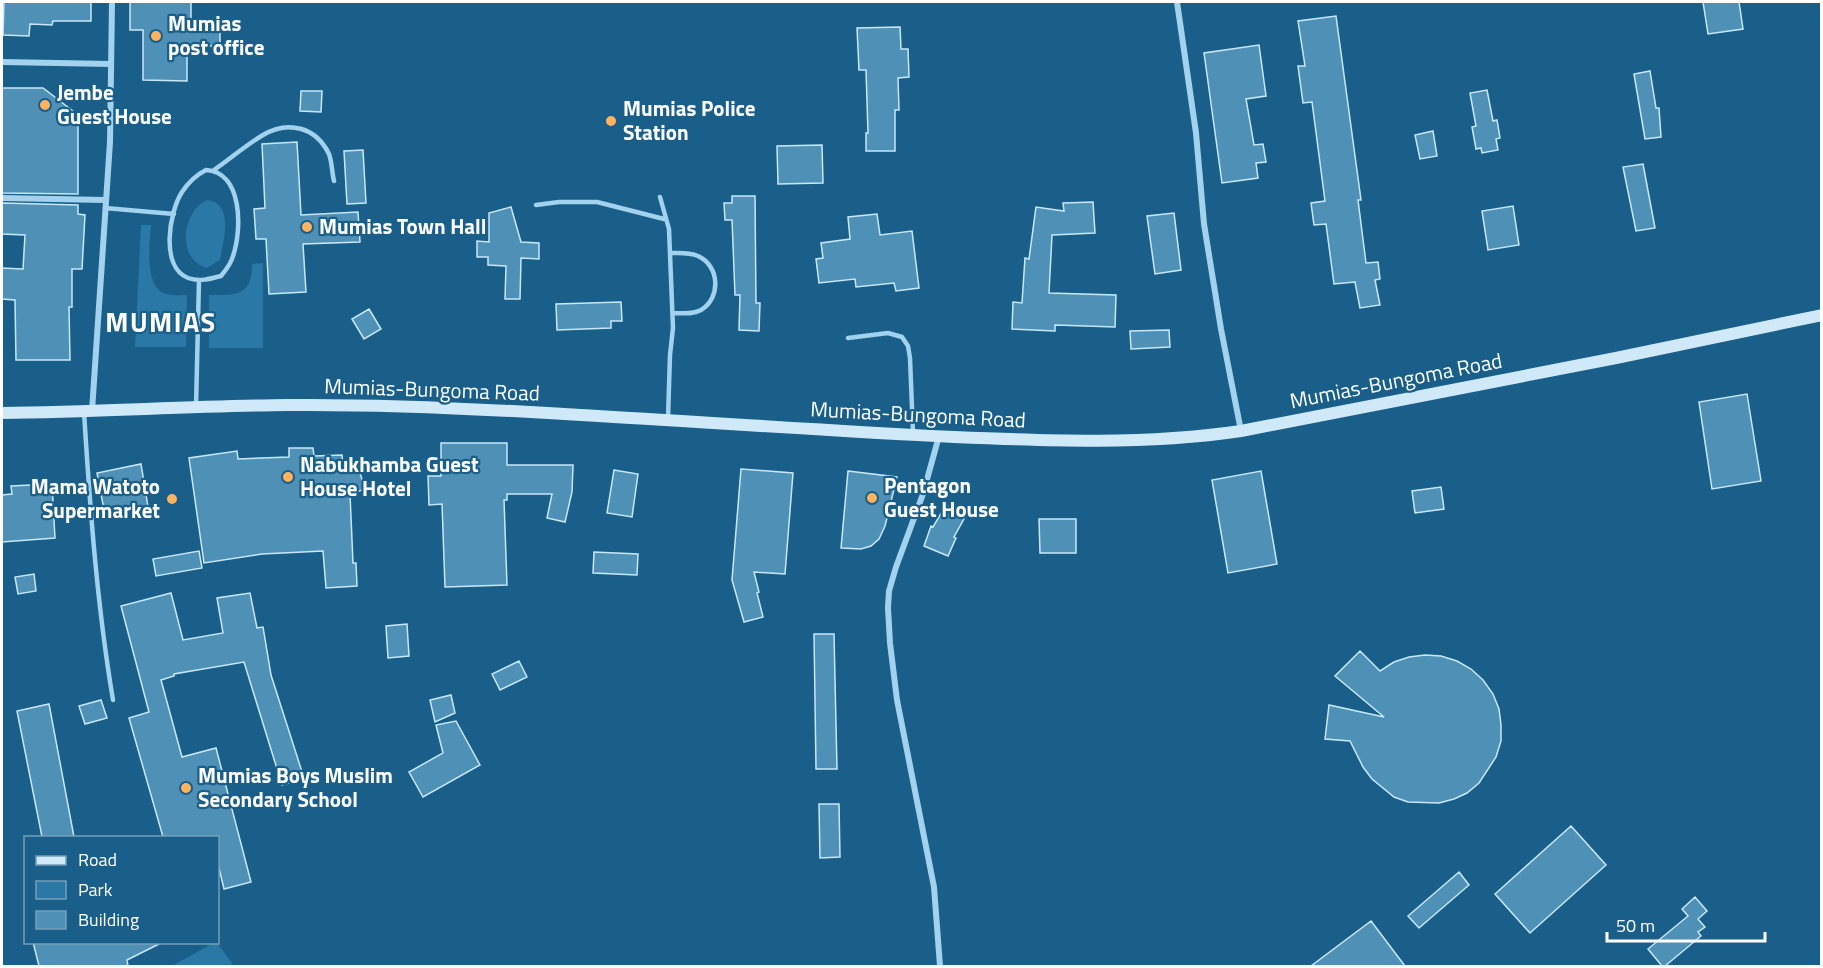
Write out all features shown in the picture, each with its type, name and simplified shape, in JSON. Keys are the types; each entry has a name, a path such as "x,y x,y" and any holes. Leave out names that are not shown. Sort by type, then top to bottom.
{"street":[{"path":"88,412 110,142 112,2"},
{"path":"1177,2 1196,134 1204,224 1241,431"},
{"path":"2,62 111,64"},
{"path":"2,198 105,200"},
{"name":"Mumias-Bungoma Road","path":"2,413 349,405 668,420 913,435 1051,440 1138,440 1205,436 1241,431 1616,358 1821,315"},
{"path":"939,436 889,591 888,616 897,700 933,878 939,925 940,966"}],"lane":[{"path":"214,170 262,135 290,126 309,131 322,143 330,156 334,181"},
{"path":"206,170 214,170 229,180 234,189 238,228 235,250 228,267 221,276 199,280 185,276 178,271 173,262 169,240 174,214 182,191 206,170"},
{"path":"660,197 664,219 669,229 673,313 668,420"},
{"path":"536,205 559,202 597,202 664,219"},
{"path":"104,208 174,214"},
{"path":"670,253 690,253 701,257 711,266 716,280 715,294 701,310 690,313 673,313"},
{"path":"196,407 199,280"},
{"path":"848,338 888,333 902,337 908,346 910,358 913,435"},
{"path":"88,412 96,567 103,640 113,700"}],"green space":[{"path":"207,200 216,203 221,208 225,234 220,260 207,268 197,263 190,255 186,234 192,214 199,205"},
{"path":"141,225 151,225 150,262 153,281 157,288 165,294 187,295 186,347 135,347"},
{"path":"263,263 263,348 209,348 209,295 241,292 249,282 252,264"},
{"path":"211,944 218,944 232,963 231,966 172,966"}],"building":[{"path":"4,2 91,2 91,21 53,21 52,25 30,24 29,36 3,35"},
{"path":"130,2 191,2 191,21 220,21 220,46 187,46 187,81 143,80 143,30 130,30"},
{"path":"1703,2 1739,2 1743,29 1708,34"},
{"path":"1336,16 1361,200 1358,200 1366,263 1378,262 1380,279 1375,280 1380,305 1360,308 1355,282 1334,284 1326,224 1314,225 1311,203 1325,201 1312,102 1303,103 1298,66 1305,66 1298,21"},
{"path":"900,27 901,49 908,49 909,77 898,78 899,110 895,110 895,151 866,151 866,133 868,133 866,70 859,70 857,28"},
{"path":"1259,45 1266,96 1246,99 1254,145 1263,144 1266,162 1256,163 1258,178 1222,183 1204,53"},
{"path":"1650,71 1656,108 1659,108 1661,137 1645,139 1634,74"},
{"path":"2,88 43,88 73,111 73,124 78,124 78,194 2,193"},
{"path":"1487,90 1493,121 1497,120 1500,138 1496,139 1498,150 1482,153 1481,148 1476,149 1472,127 1476,126 1470,93"},
{"path":"301,91 322,91 321,112 300,111"},
{"path":"1433,131 1437,156 1420,159 1415,135"},
{"name":"Mumias Town Hall","path":"297,142 301,215 358,212 360,242 303,244 306,292 269,294 266,239 256,239 254,209 265,208 262,144"},
{"path":"822,145 823,183 778,184 777,146"},
{"path":"363,150 366,203 347,204 344,151"},
{"path":"1643,164 1655,228 1636,231 1623,167"},
{"path":"732,196 755,196 756,303 760,303 759,331 739,330 740,295 735,295 732,220 725,220 724,203 732,203"},
{"path":"1093,202 1095,233 1052,235 1049,293 1116,295 1115,327 1055,325 1055,331 1012,329 1013,302 1022,303 1025,258 1029,259 1036,207 1064,211 1063,203"},
{"path":"2,203 78,205 78,214 85,215 82,269 72,269 72,307 69,307 70,360 16,360 15,300 2,299 2,268 23,269 25,235 2,234"},
{"path":"1513,206 1519,245 1488,250 1482,211"},
{"path":"511,207 521,242 539,243 539,259 521,258 520,299 505,299 506,266 488,265 488,257 477,257 477,241 489,242 489,213"},
{"path":"1174,213 1181,270 1155,274 1147,216"},
{"path":"877,214 880,235 912,231 919,288 896,291 894,283 856,287 855,279 819,283 816,259 823,258 821,243 850,239 848,217"},
{"path":"621,302 622,321 611,321 611,328 557,330 556,304"},
{"path":"369,309 381,329 364,339 352,319"},
{"path":"1169,330 1170,347 1131,349 1130,331"},
{"path":"1747,394 1761,481 1712,489 1699,402"},
{"path":"441,443 507,443 507,465 573,465 572,492 565,522 547,518 552,494 507,494 507,500 504,500 507,585 445,587 442,504 429,505 428,476 441,476"},
{"path":"289,448 313,448 314,456 342,455 343,464 356,460 365,489 350,494 353,563 356,563 357,586 326,588 323,551 262,554 204,563 189,458 237,451 238,459 289,457"},
{"path":"141,464 148,507 105,515 97,473"},
{"path":"741,469 793,473 785,574 754,572 763,617 744,622 732,580"},
{"path":"614,470 638,474 632,517 607,513"},
{"path":"848,471 897,477 885,526 879,539 871,546 861,549 841,548"},
{"path":"1261,471 1277,564 1228,573 1212,480"},
{"path":"52,484 55,538 2,542 2,495 12,494 11,486"},
{"path":"1441,487 1444,509 1415,513 1412,491"},
{"path":"946,505 965,517 954,537 956,538 948,556 924,546 931,526 933,527"},
{"path":"1039,519 1076,519 1076,553 1040,553"},
{"path":"199,551 202,568 156,576 153,559"},
{"path":"594,552 638,554 637,575 593,573"},
{"path":"34,574 36,591 18,594 15,577"},
{"path":"171,593 183,640 223,633 217,598 250,593 257,628 263,627 271,675 304,778 282,785 244,662 174,674 174,676 161,680 182,757 216,748 251,882 224,889 219,868 219,836 163,836 129,718 149,712 121,606"},
{"path":"407,624 409,656 388,658 386,626"},
{"path":"814,634 834,634 837,769 816,769"},
{"path":"1360,651 1380,671 1394,662 1409,657 1441,656 1471,669 1483,680 1493,694 1499,709 1501,741 1496,757 1479,783 1467,793 1439,803 1408,802 1394,797 1372,779 1350,741 1325,739 1329,705 1384,717 1335,676"},
{"path":"519,661 527,677 500,690 492,674"},
{"path":"451,695 455,713 435,722 430,700"},
{"path":"101,700 107,718 85,724 79,706"},
{"path":"49,704 74,836 42,836 17,711"},
{"path":"456,721 480,765 423,797 409,772 443,753 436,725"},
{"path":"819,804 839,804 840,857 820,858"},
{"path":"1571,826 1606,865 1530,933 1495,894"},
{"path":"1459,872 1469,885 1419,928 1408,916"},
{"path":"1695,897 1707,911 1698,919 1705,927 1698,932 1701,936 1665,966 1662,966 1648,949 1688,916 1682,909"},
{"path":"1371,921 1405,966 1311,966"},
{"path":"34,944 159,944 127,960 128,966 39,966"}],"place":[{"name":"Mumias post office","path":"156,36"},
{"name":"Jembe Guest House","path":"45,105"},
{"name":"Mumias Police Station","path":"611,121"},
{"name":"Mumias Town Hall","path":"307,227"},
{"name":"Nabukhamba Guest House Hotel","path":"288,477"},
{"name":"Pentagon Guest House","path":"872,498"},
{"name":"Mama Watoto Supermarket","path":"172,499"},
{"name":"Mumias Boys Muslim Secondary School","path":"186,788"}],"district":[{"name":"MUMIAS","path":"161,323"}]}
